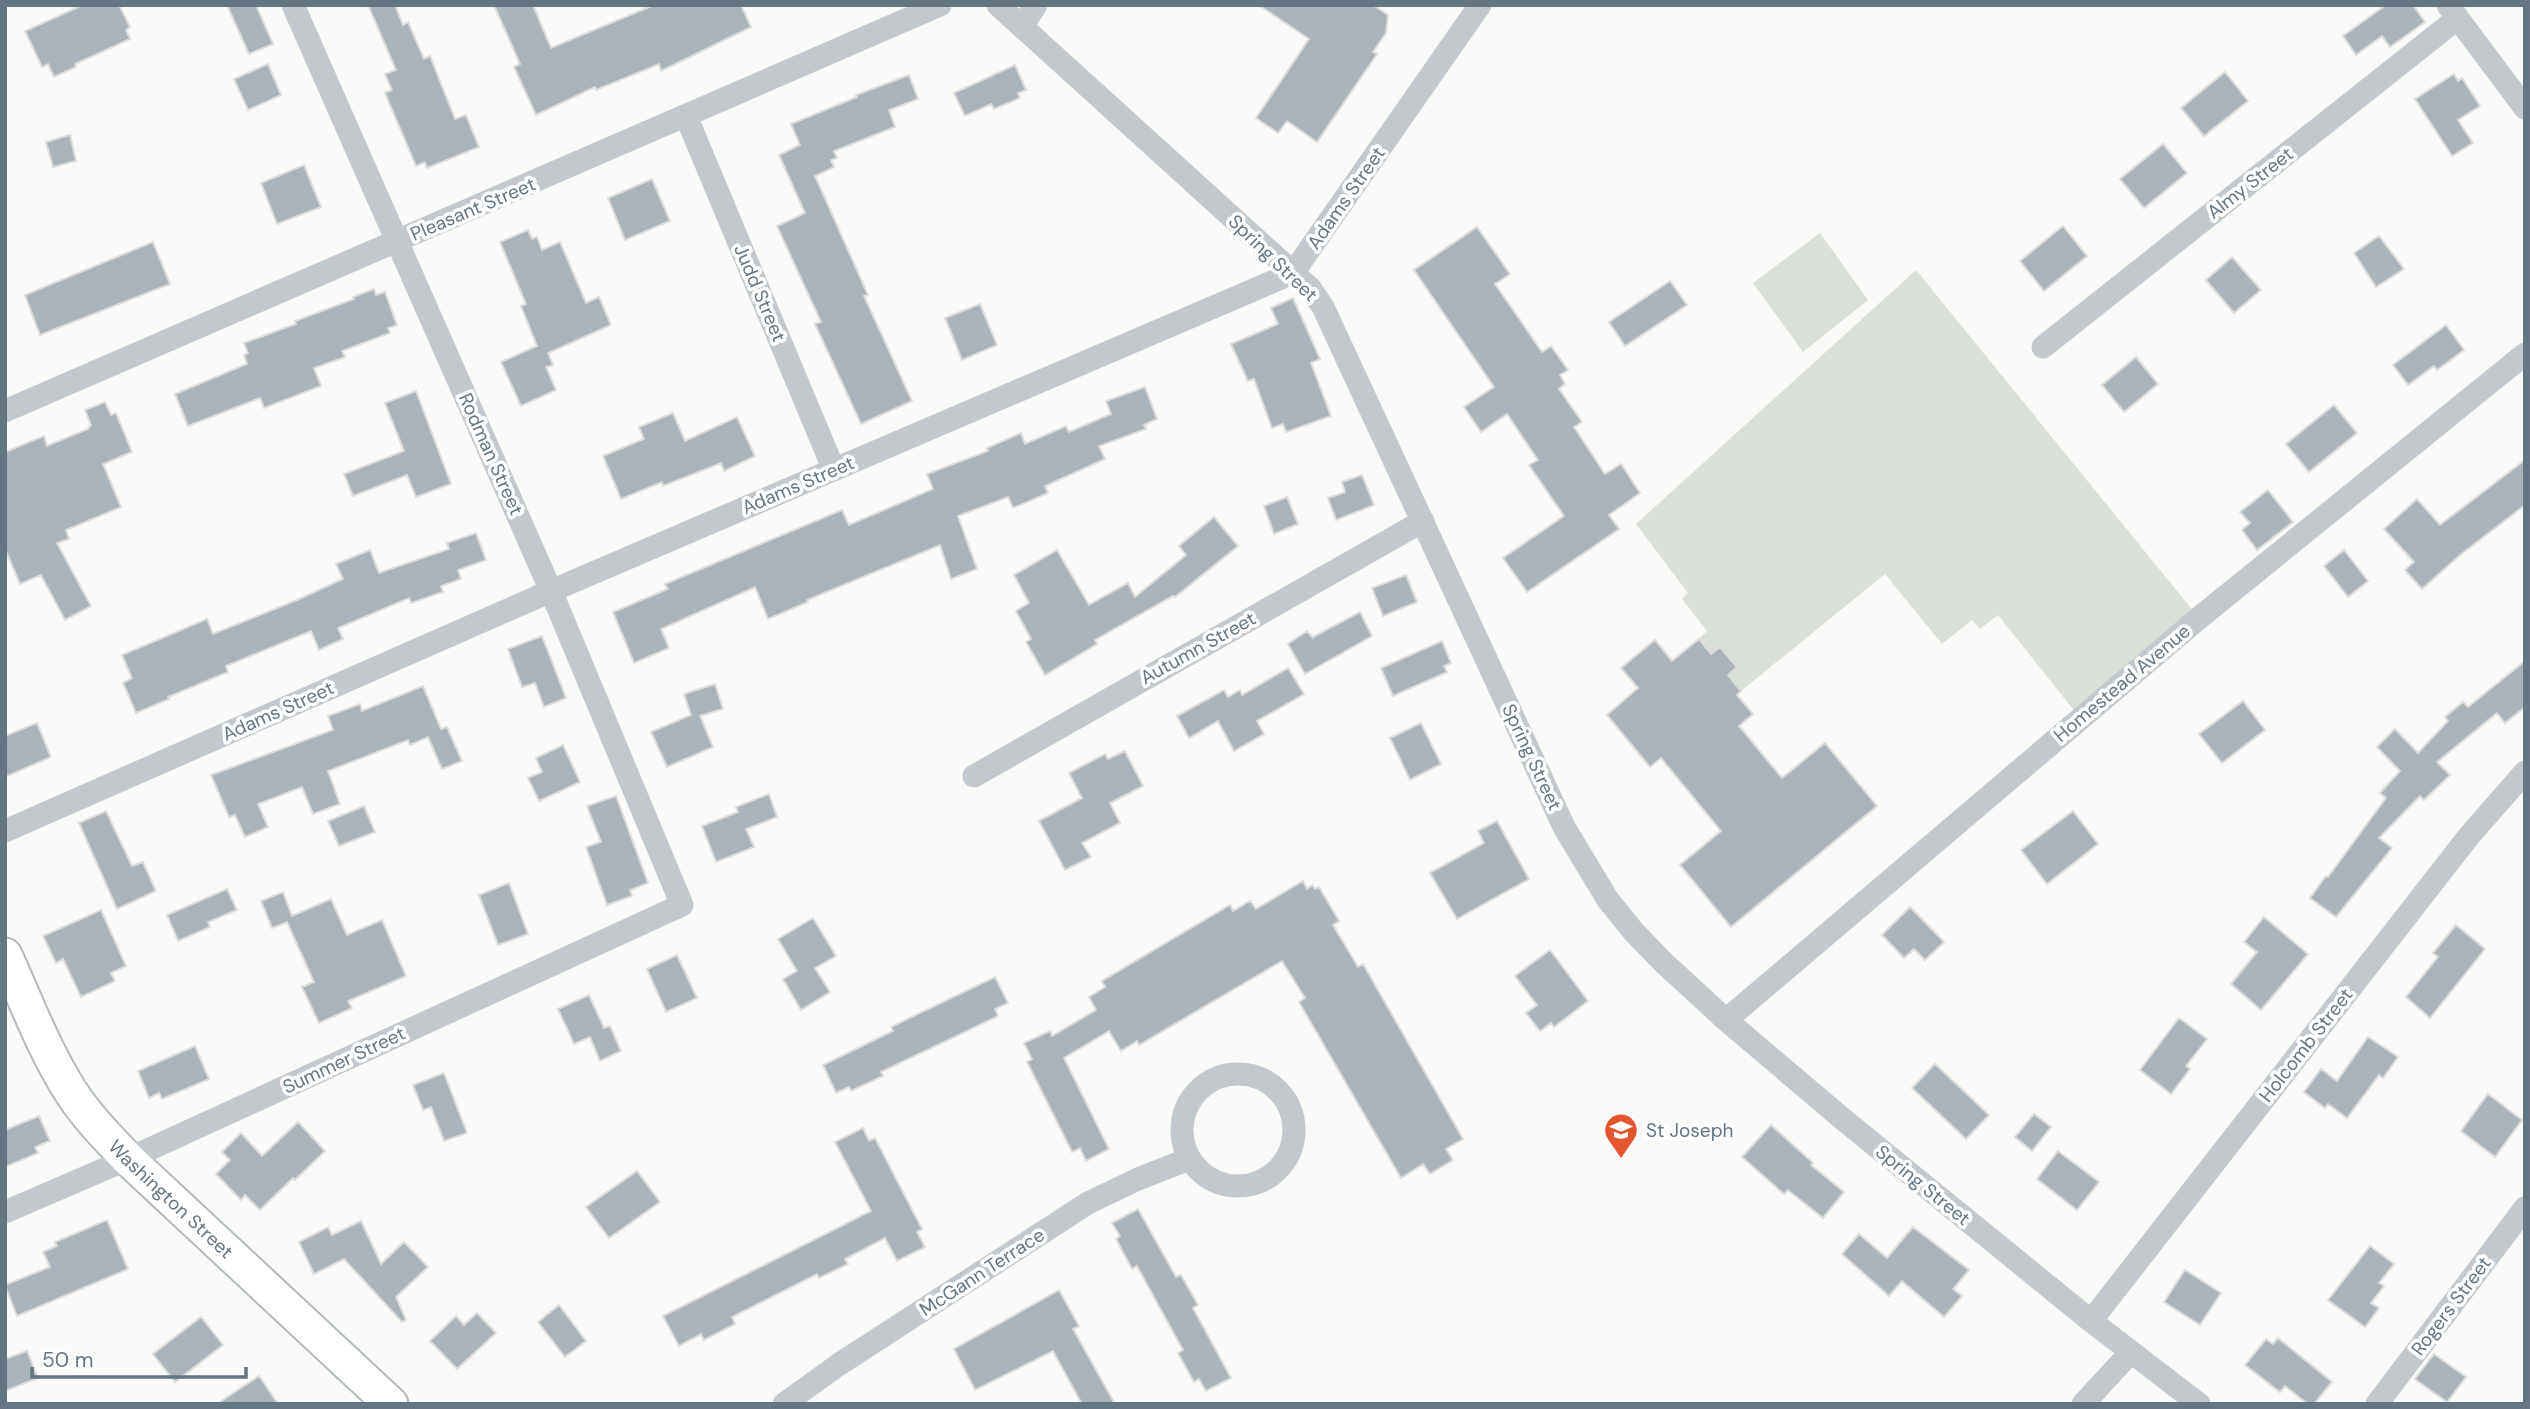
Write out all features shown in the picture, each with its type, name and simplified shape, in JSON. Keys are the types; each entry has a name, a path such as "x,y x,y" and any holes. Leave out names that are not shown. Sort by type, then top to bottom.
{"main road":[{"name":"Washington Street","path":"5,955 55,1065 72,1094 128,1158 391,1404"}],"street":[{"name":"Rodman Street","path":"293,5 551,591 682,905"},
{"name":"Pleasant Street","path":"5,411 940,5"},
{"name":"Spring Street","path":"998,5 1310,288 1334,326 1542,783 1586,866 1608,900 1634,932 1726,1020 1834,1112 2091,1321 2199,1404"},
{"path":"1022,26 1036,5"},
{"name":"Adams Street","path":"5,831 551,591 1293,273 1480,5"},
{"path":"2453,12 2525,108"},
{"name":"Almy Street","path":"2043,347 2453,12"},
{"name":"Judd Street","path":"686,116 834,470"},
{"name":"Homestead Avenue","path":"1726,1020 2199,618 2525,354"},
{"name":"Autumn Street","path":"974,776 1423,521"},
{"name":"Holcomb Street","path":"2091,1321 2469,836 2525,772"},
{"name":"Summer Street","path":"5,1212 682,905"},
{"path":"1231,1075 1249,1075 1266,1082 1280,1094 1290,1109 1294,1128 1292,1146 1283,1163 1270,1176 1254,1184 1235,1186 1217,1182 1201,1173 1189,1158 1183,1142 1187,1105 1198,1090 1213,1080 1231,1075"},
{"name":"McGann Terrace","path":"784,1404 838,1365 1088,1203 1189,1158"},
{"name":"Rogers Street","path":"2376,1404 2525,1208"},
{"path":"2083,1404 2131,1352"}],"shaded area":[{"path":"1820,233 1868,300 1803,352 1753,283"},
{"path":"1916,270 2199,618 2080,718 1998,615 1980,629 1972,620 1942,644 1885,574 1741,691 1728,675 1737,667 1721,647 1711,654 1699,639 1707,631 1682,599 1688,593 1636,524"}],"building":[{"path":"83,5 119,5 130,27 126,30 130,39 75,64 76,67 54,77 48,64 42,67 25,31"},
{"path":"227,5 256,5 273,44 249,54"},
{"path":"368,5 395,5 403,25 408,22 424,59 430,56 455,119 466,115 479,147 427,168 425,162 416,166 385,93 392,90 385,74 396,70"},
{"path":"494,5 533,5 551,48 654,5 741,5 751,27 661,71 659,64 596,90 595,87 536,115 514,67 520,64"},
{"path":"1259,5 1373,5 1388,15 1386,33 1373,52 1377,54 1317,142 1287,121 1278,133 1256,118 1309,39"},
{"path":"2386,5 2413,5 2425,22 2390,47 2382,36 2356,55 2343,36"},
{"path":"268,64 281,95 248,110 234,79"},
{"path":"1015,65 1026,90 1018,93 1020,98 994,109 991,104 965,116 954,93"},
{"path":"2225,72 2248,101 2204,136 2181,108"},
{"path":"2454,74 2458,81 2462,78 2480,106 2458,120 2473,143 2452,156 2415,99"},
{"path":"909,75 918,99 889,110 895,127 834,151 837,158 831,160 834,167 815,176 868,295 864,296 912,401 861,424 815,324 821,322 777,226 805,213 779,155 800,145 791,124"},
{"path":"70,135 76,161 53,167 46,142"},
{"path":"2163,144 2187,173 2144,208 2120,179"},
{"path":"304,165 321,207 277,224 261,183"},
{"path":"652,179 670,221 625,240 608,198"},
{"path":"2063,226 2087,256 2044,291 2020,261"},
{"path":"1477,227 1510,274 1495,284 1542,352 1551,346 1568,370 1560,375 1565,384 1559,389 1582,422 1574,427 1605,474 1621,464 1640,493 1609,515 1619,529 1527,592 1503,558 1564,516 1529,465 1538,460 1507,414 1481,432 1464,407 1494,387 1414,270"},
{"path":"528,230 532,239 537,237 542,250 560,242 586,303 599,297 611,325 548,353 553,365 546,367 556,390 521,406 501,362 537,346 521,306 526,304 500,242"},
{"path":"2379,236 2404,269 2376,287 2354,253"},
{"path":"153,242 170,284 40,335 25,295"},
{"path":"2232,257 2261,290 2234,313 2206,280"},
{"path":"1670,281 1687,305 1625,346 1609,322"},
{"path":"374,289 376,295 385,292 397,325 388,328 390,333 342,351 345,357 314,368 321,386 264,408 260,398 188,426 175,394 247,364 244,355 248,353 244,343 296,324 295,321"},
{"path":"1293,298 1320,359 1311,363 1331,416 1286,432 1283,424 1272,428 1254,379 1248,381 1231,344 1278,324 1271,308"},
{"path":"980,304 997,345 962,360 945,318"},
{"path":"2446,325 2464,350 2437,370 2434,366 2408,385 2393,365"},
{"path":"2136,357 2158,384 2124,412 2102,385"},
{"path":"1145,387 1157,419 1144,425 1146,429 1099,446 1105,459 1045,486 1048,493 1013,508 1008,497 958,516 977,569 951,579 940,545 768,619 755,587 661,629 669,648 634,663 613,612 668,589 665,584 842,510 849,525 933,489 927,474 988,451 987,448 1021,433 1025,444 1066,426 1069,432 1111,414 1106,401"},
{"path":"416,391 451,484 416,497 407,475 353,496 344,474 404,451 385,403"},
{"path":"105,402 111,415 116,413 132,452 103,464 121,507 66,530 69,539 57,543 91,606 65,620 41,575 20,584 5,549 5,452 44,436 47,446 88,429 91,425 85,410"},
{"path":"2334,405 2357,433 2309,472 2286,444"},
{"path":"673,413 685,441 737,417 755,456 724,471 721,463 663,486 662,482 621,499 603,456 644,439 639,427"},
{"path":"2525,460 2525,505 2460,555 2422,589 2405,570 2414,562 2384,529 2417,499 2440,525"},
{"path":"1362,475 1374,505 1336,520 1328,498 1345,492 1342,482"},
{"path":"2268,490 2293,522 2257,550 2242,530 2250,523 2240,512"},
{"path":"1287,497 1298,524 1274,534 1264,506"},
{"path":"1214,517 1238,546 1175,597 1095,640 1097,644 1045,675 1026,642 1031,639 1016,611 1029,603 1014,575 1057,550 1089,605 1128,583 1135,597 1186,555 1179,546"},
{"path":"476,533 486,560 458,570 461,579 441,586 443,592 411,603 409,598 338,628 343,639 319,650 311,631 226,666 228,672 136,713 123,683 132,678 122,655 207,619 213,634 297,600 343,579 336,564 370,550 379,573 449,549 447,543"},
{"path":"2344,550 2368,581 2348,597 2324,566"},
{"path":"1406,575 1417,602 1383,616 1372,588"},
{"path":"1360,612 1372,636 1305,674 1288,644 1307,631 1314,639 1313,637"},
{"path":"542,636 566,698 544,707 535,683 522,687 508,649"},
{"path":"1699,639 1711,654 1720,647 1737,667 1728,675 1741,691 1737,695 1753,714 1739,726 1782,778 1825,743 1877,806 1731,927 1680,865 1721,831 1661,758 1650,767 1607,715 1638,688 1621,668 1655,640 1672,661"},
{"path":"1442,641 1451,663 1444,666 1447,672 1393,696 1381,668"},
{"path":"2525,661 2525,707 2505,723 2497,713 2437,762 2450,775 2424,800 2420,796 2379,838 2392,848 2336,917 2310,898 2386,798 2380,793 2400,771 2377,747 2395,729 2418,753 2448,721 2445,717 2463,702 2468,707"},
{"path":"1288,668 1304,694 1257,721 1264,734 1234,751 1218,721 1189,738 1177,716 1224,690 1228,697 1240,690 1242,695"},
{"path":"715,684 723,709 700,716 713,747 667,767 651,732 691,715 684,694"},
{"path":"423,686 441,729 447,727 462,761 442,769 428,737 410,745 408,740 328,771 340,804 313,814 302,787 258,804 268,827 245,837 235,815 229,817 211,775 333,730 328,716 360,704 362,711"},
{"path":"2243,701 2265,730 2222,763 2199,734"},
{"path":"37,723 51,757 5,777 5,736"},
{"path":"1421,723 1441,764 1410,780 1390,738"},
{"path":"563,745 580,782 539,801 528,778 542,772 536,758"},
{"path":"1125,751 1143,786 1110,803 1120,823 1082,843 1091,857 1065,870 1039,821 1082,798 1069,773 1105,754 1108,759"},
{"path":"769,794 777,817 746,829 754,847 716,862 702,826 738,812 736,807"},
{"path":"616,796 648,883 630,890 632,896 607,905 586,847 601,842 587,806"},
{"path":"364,806 375,832 339,846 328,821"},
{"path":"106,811 132,866 143,862 156,891 117,909 79,823"},
{"path":"2073,811 2098,844 2047,884 2021,850"},
{"path":"1497,821 1529,879 1457,919 1430,873 1484,843 1478,831"},
{"path":"1303,881 1307,889 1312,885 1315,889 1319,887 1339,921 1333,925 1358,967 1363,964 1463,1139 1446,1149 1453,1160 1430,1174 1423,1164 1401,1178 1299,1002 1305,998 1282,961 1139,1045 1137,1041 1121,1051 1109,1031 1064,1058 1109,1149 1086,1161 1080,1148 1072,1152 1027,1062 1032,1059 1024,1043 1050,1031 1052,1036 1096,1010 1089,997 1105,987 1102,981 1230,905 1233,911 1250,901 1256,909"},
{"path":"509,883 528,934 498,945 479,895"},
{"path":"227,889 237,910 208,922 210,927 178,941 167,915"},
{"path":"283,892 292,916 331,899 347,935 382,920 406,976 348,1001 352,1008 319,1023 302,987 314,982 287,922 272,928 261,901"},
{"path":"1910,907 1944,942 1925,960 1914,949 1904,958 1882,935"},
{"path":"101,910 126,966 111,973 115,981 81,997 63,959 56,963 43,936"},
{"path":"2264,917 2308,954 2261,1010 2231,984 2257,952 2244,942"},
{"path":"813,918 836,956 815,968 830,992 801,1010 783,979 797,971 778,939"},
{"path":"2456,925 2485,949 2430,1018 2406,997 2438,957 2433,953"},
{"path":"1550,950 1588,1001 1554,1027 1551,1023 1540,1031 1526,1013 1537,1005 1515,976"},
{"path":"677,955 697,998 666,1012 647,969"},
{"path":"995,977 1008,1003 995,1009 998,1016 881,1072 883,1076 851,1091 849,1087 836,1093 823,1065 893,1031 891,1027"},
{"path":"589,995 604,1028 610,1026 621,1051 600,1061 590,1037 574,1044 558,1009"},
{"path":"2179,1018 2207,1039 2186,1066 2190,1069 2171,1094 2140,1070"},
{"path":"2368,1037 2398,1057 2383,1078 2379,1075 2347,1118 2328,1104 2325,1108 2304,1092 2321,1069 2337,1081"},
{"path":"195,1046 209,1079 162,1099 159,1093 149,1098 138,1071"},
{"path":"1935,1064 1989,1115 1966,1139 1912,1088"},
{"path":"444,1073 467,1133 444,1141 431,1107 423,1110 413,1085"},
{"path":"2488,1094 2522,1120 2495,1157 2461,1131"},
{"path":"2034,1114 2051,1127 2032,1151 2015,1137"},
{"path":"39,1116 50,1141 35,1147 38,1153 5,1167 5,1130"},
{"path":"298,1122 325,1151 260,1210 245,1195 241,1200 216,1174 230,1160 222,1152 241,1133 262,1156"},
{"path":"1771,1125 1813,1163 1811,1165 1844,1192 1823,1218 1788,1190 1784,1194 1742,1157"},
{"path":"863,1128 869,1141 875,1138 922,1229 917,1232 925,1247 897,1261 885,1238 845,1259 848,1264 819,1278 817,1274 732,1317 735,1324 704,1340 701,1334 679,1346 663,1316 871,1211 835,1142"},
{"path":"2058,1151 2099,1182 2077,1210 2037,1179"},
{"path":"637,1171 660,1202 609,1238 586,1207"},
{"path":"1138,1209 1176,1277 1181,1275 1198,1305 1193,1308 1231,1378 1206,1391 1199,1379 1194,1382 1178,1353 1183,1350 1137,1266 1132,1269 1116,1239 1120,1236 1112,1223"},
{"path":"107,1220 128,1269 17,1316 5,1285 50,1267 43,1252 57,1246 55,1242"},
{"path":"361,1221 381,1264 404,1242 428,1267 396,1297 406,1320 402,1322 344,1259 314,1274 299,1242 328,1227 332,1235"},
{"path":"1913,1227 1969,1270 1953,1289 1962,1296 1944,1317 1902,1281 1889,1296 1842,1254 1859,1234 1887,1258"},
{"path":"2370,1246 2394,1264 2379,1283 2384,1286 2371,1303 2379,1308 2365,1327 2328,1300"},
{"path":"2185,1270 2221,1293 2200,1325 2164,1302"},
{"path":"1059,1290 1079,1326 1073,1329 1115,1404 1082,1404 1053,1351 975,1390 954,1349"},
{"path":"559,1305 586,1341 565,1357 538,1322"},
{"path":"477,1313 496,1333 457,1369 430,1341 456,1316 464,1325"},
{"path":"201,1317 223,1345 175,1382 153,1354"},
{"path":"2278,1338 2332,1382 2314,1404 2308,1404 2285,1386 2280,1392 2245,1365 2266,1339 2273,1344"},
{"path":"27,1351 38,1378 5,1391 5,1359"},
{"path":"2434,1354 2466,1377 2447,1402 2415,1379"},
{"path":"259,1376 278,1404 217,1404"}],"place":[{"name":"St Joseph","path":"1621,1160"}]}
